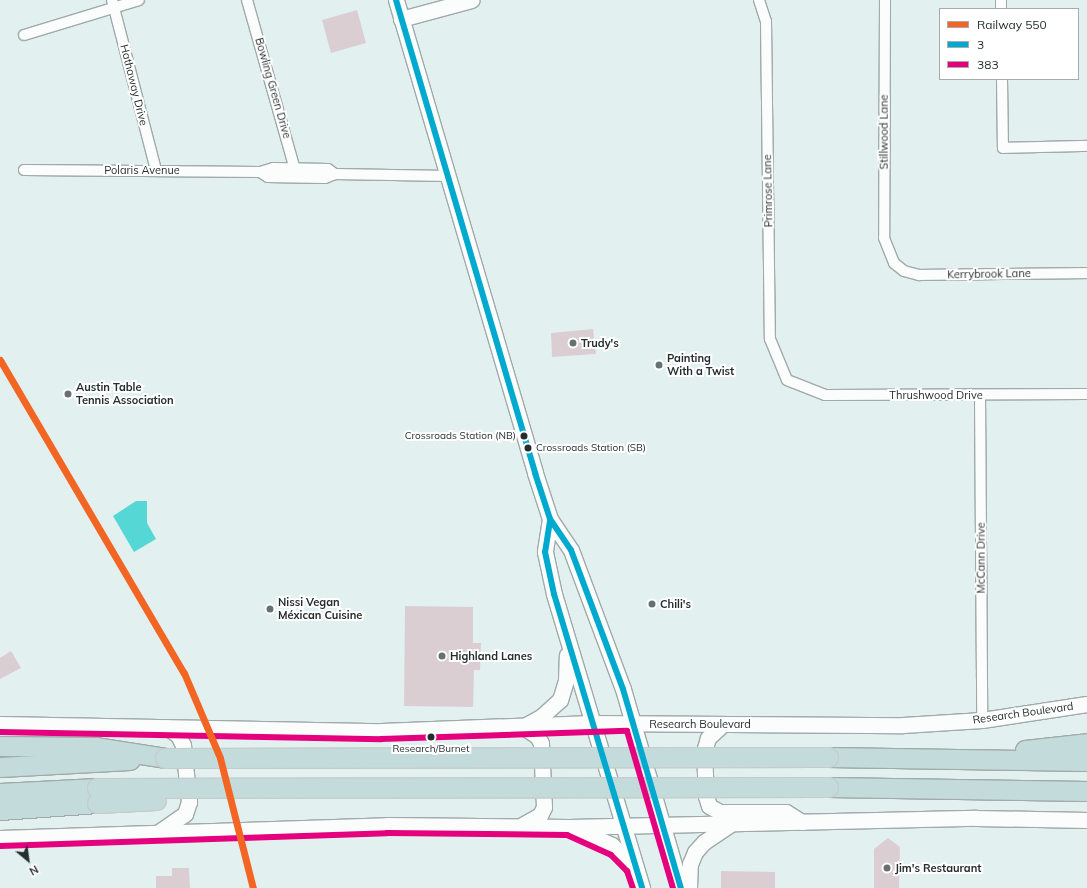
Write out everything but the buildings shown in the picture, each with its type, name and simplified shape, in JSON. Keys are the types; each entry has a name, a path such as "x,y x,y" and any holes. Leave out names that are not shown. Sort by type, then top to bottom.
{"highway":[{"path":"967,758 1087,743"},
{"path":"0,746 95,755 165,758 828,757 1087,761"},
{"path":"0,767 95,755"},
{"path":"0,793 97,795 221,789 828,786 1087,791"},
{"path":"0,810 97,795"}],"main road":[{"path":"396,0 550,519 571,550 633,724 661,825 681,888"},
{"path":"401,19 472,0"},
{"path":"550,519 545,552 567,642 621,826 642,888"},
{"path":"521,826 540,816 544,807 541,743 537,736 523,727 542,716 560,700 566,680 567,642"},
{"name":"Research Boulevard","path":"0,724 381,731 523,727 592,723 903,725 982,720 1087,704"},
{"path":"723,724 708,738 704,750 706,796 709,806 720,812 786,812 802,822"},
{"path":"156,833 185,814 189,802 183,745 178,736 166,726"},
{"path":"0,838 387,825 569,827 976,818 1087,820"},
{"path":"689,888 690,864 695,852 704,842 732,823"},
{"path":"569,827 612,845 634,867"}],"street":[{"path":"24,35 113,4 139,0"},
{"name":"Bowling Green Drive","path":"247,0 296,172"},
{"name":"Primrose Lane","path":"759,0 766,21 770,339 788,380"},
{"name":"Stillwood Lane","path":"885,0 884,238 894,263"},
{"name":"Hathaway Drive","path":"113,4 156,170"},
{"path":"1002,80 1003,148 1087,146"},
{"name":"Polaris Avenue","path":"24,170 260,172 273,168 296,172 328,169 335,174 449,176"},
{"name":"Kerrybrook Lane","path":"894,263 904,271 919,275 1087,273"},
{"name":"Thrushwood Drive","path":"788,380 825,395 1087,394"},
{"name":"McCann Drive","path":"980,395 982,720"}],"water":[{"path":"136,501 147,501 147,523 156,539 134,552 113,516"}],"rail line":[{"name":"550","path":"0,360 184,673 220,758 253,888"}],"transit line":[{"name":"3","path":"396,0 535,473 550,519 571,550 623,689 681,888"},
{"name":"3","path":"550,521 545,552 554,594 642,888"},
{"name":"383","path":"0,732 381,739 627,731 673,888"},
{"name":"383","path":"0,846 387,833 567,835 611,855 627,871 633,888"}],"place":[{"name":"Trudy's","path":"573,343"},
{"name":"Painting With a Twist","path":"659,365"},
{"name":"Austin Table Tennis Association","path":"68,394"},
{"name":"Crossroads Station (NB)","path":"524,436"},
{"name":"Crossroads Station (SB)","path":"528,448"},
{"name":"Chili's","path":"652,604"},
{"name":"Nissi Vegan Méxican Cuisine","path":"270,609"},
{"name":"Highland Lanes","path":"442,656"},
{"name":"Research/Burnet","path":"431,737"},
{"name":"Jim's Restaurant","path":"887,868"}]}
